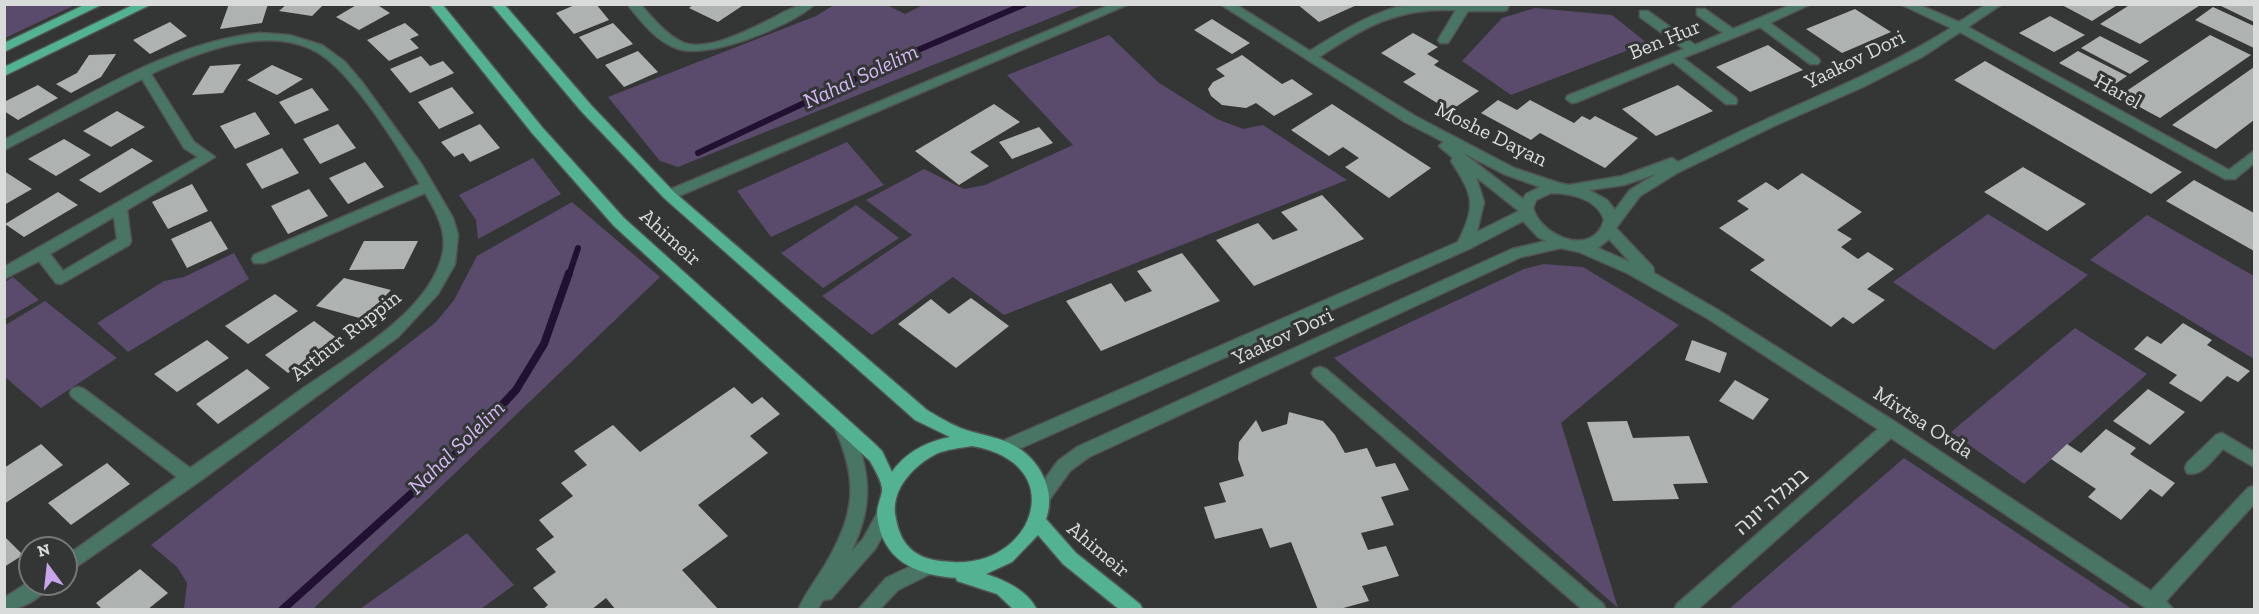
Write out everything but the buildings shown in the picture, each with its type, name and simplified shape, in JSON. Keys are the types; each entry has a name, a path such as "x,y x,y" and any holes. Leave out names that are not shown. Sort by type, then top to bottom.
{"main road":[{"path":"4,48 98,4"},
{"path":"4,72 146,4"},
{"name":"Ahimeir","path":"435,4 523,114 619,222 876,456 890,486"},
{"name":"Ahimeir","path":"496,4 586,108 669,195 921,415 942,428 972,439"},
{"path":"951,572 978,569 1004,559 1024,542 1037,521 1041,498 1036,477 1024,459 1006,447 989,441 951,440 915,456 900,470 890,486 885,500 885,515 890,536 904,554 926,567 980,578 1003,588 1028,609"},
{"name":"Ahimeir","path":"1037,521 1049,538 1077,565 1134,609"}],"street":[{"path":"633,4 669,40 687,48 731,42 809,4"},
{"path":"669,195 1123,4"},
{"name":"Moshe Dayan","path":"1226,4 1410,119 1509,171 1562,188"},
{"name":"Ben Hur","path":"1572,99 1761,22 1782,8 1805,4"},
{"path":"1906,4 1959,27"},
{"name":"Yaakov Dori","path":"1610,227 1635,193 1672,170 1726,143 1859,84 1918,54 1996,4"},
{"path":"1310,57 1368,20 1403,9 1429,6 1488,10 1503,6"},
{"path":"1444,40 1464,8"},
{"path":"1701,12 1732,34"},
{"path":"1644,14 1694,50"},
{"path":"1761,22 1814,60"},
{"name":"Harel","path":"1959,27 2230,176 2254,156"},
{"name":"Arthur Ruppin","path":"4,146 175,58 231,42 256,38 284,38 326,53 342,67 387,125 428,186 446,219 451,235 450,251 440,279 418,309 393,333 78,558"},
{"path":"1674,57 1731,101"},
{"path":"4,274 208,157 189,145 144,73"},
{"name":"Moshe Dayan","path":"1410,119 1526,211"},
{"path":"1440,141 1464,168 1479,201 1477,219 1464,245"},
{"name":"Yaakov Dori","path":"1562,188 1624,180 1726,143"},
{"path":"259,259 428,186"},
{"path":"1562,188 1588,194 1599,201 1607,210 1610,227 1605,236 1595,242 1568,244 1538,231 1530,222 1526,211 1528,201 1534,194 1562,188"},
{"path":"41,253 61,279 124,241 120,207"},
{"name":"Yaakov Dori","path":"1006,447 1464,245 1526,211"},
{"name":"Mivtsa Ovda","path":"1610,227 1624,248 1665,285"},
{"name":"Yaakov Dori","path":"1041,498 1064,466 1093,448 1517,253 1568,244"},
{"name":"Mivtsa Ovda","path":"1568,244 1604,255 1665,285 1890,428 2159,606 2254,493"},
{"path":"1320,373 1597,609"},
{"path":"78,393 191,478"},
{"path":"807,609 852,533 861,502 856,457 838,419"},
{"name":"בנגלה יונה","path":"1683,609 1890,428"},
{"path":"2193,468 2222,440 2254,460"},
{"path":"812,609 869,544 885,515"},
{"path":"867,609 892,584 926,567"},
{"path":"4,609 23,596"}],"shaded area":[{"path":"5,4 75,4 75,5 5,38"},
{"path":"834,5 887,5 905,14 923,5 1083,5 678,167 660,161 608,97 816,16"},
{"path":"1535,8 1612,15 1647,43 1511,95 1462,61 1502,18"},
{"path":"1109,35 1159,83 1217,119 1243,129 1263,125 1347,180 1004,315 953,277 872,335 822,296 912,235 866,200 924,169 964,189 985,185 1073,145 1007,75"},
{"path":"847,142 884,185 771,237 737,191"},
{"path":"533,158 561,194 478,239 476,220 459,195"},
{"path":"572,202 660,277 313,609 184,609 187,583 177,567 151,545 436,322 454,300 477,256"},
{"path":"856,205 899,238 823,288 781,253"},
{"path":"1988,214 2088,275 1994,350 1893,282"},
{"path":"2147,215 2254,276 2254,359 2090,260"},
{"path":"234,253 249,279 128,352 97,323 164,281 184,277"},
{"path":"1544,264 1583,267 1679,325 1561,423 1618,608 1334,358 1524,269"},
{"path":"13,277 39,300 5,319 5,282"},
{"path":"45,301 117,358 41,408 5,377 4,326"},
{"path":"2075,328 2147,374 2024,484 1951,432"},
{"path":"1904,458 2132,609 1729,609"},
{"path":"467,533 514,585 481,609 360,609"}],"waterway":[{"name":"Nahal Solelim","path":"698,153 904,56 1025,4"},
{"name":"Nahal Solelim","path":"569,275 578,248"},
{"name":"Nahal Solelim","path":"282,610 461,449 516,390 544,344 569,273"}]}
